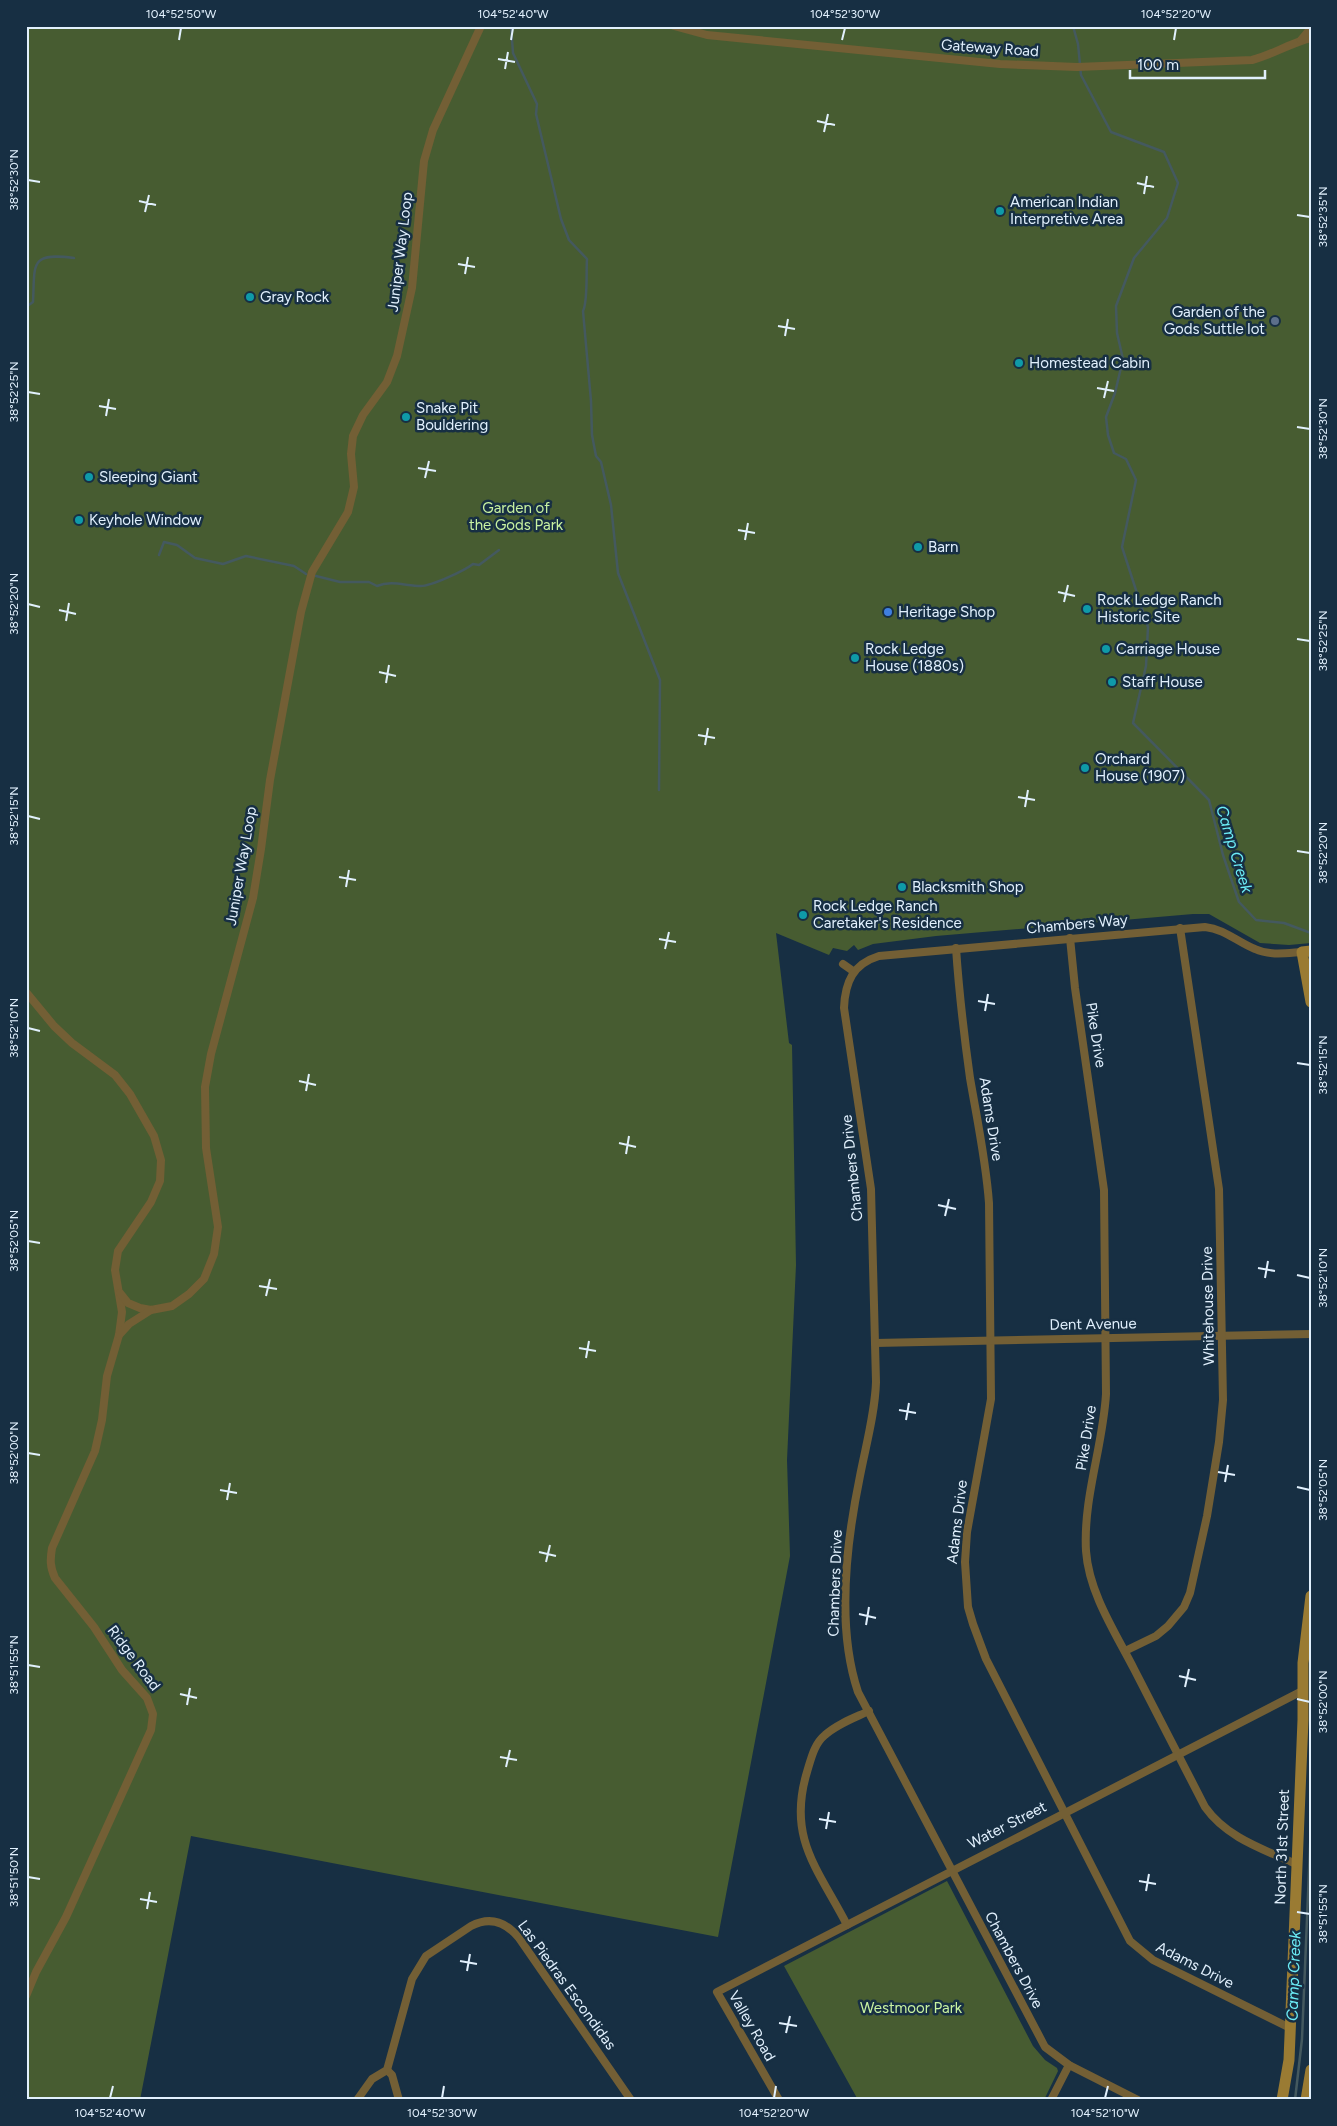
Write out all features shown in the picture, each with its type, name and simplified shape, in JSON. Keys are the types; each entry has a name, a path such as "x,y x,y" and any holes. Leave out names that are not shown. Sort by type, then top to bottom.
{"main road":[{"path":"1307,951 1311,1002"},
{"name":"North 31st Street","path":"1282,2100 1289,2060 1296,1864 1307,1689 1306,1631 1311,1596"},
{"path":"1306,2100 1311,2070"}],"street":[{"name":"Juniper Way Loop","path":"152,1310 172,1306 189,1294 204,1278 214,1254 218,1227 206,1148 205,1087 211,1054 253,898 270,780 301,612 312,572 348,512 354,487 351,454 353,436 363,415 387,382 397,356 412,288 424,161 433,130 481,26"},
{"name":"Gateway Road","path":"674,26 707,35 831,48 1000,64 1077,67 1252,60 1267,56 1301,40 1311,38"},
{"name":"Gateway Road","path":"1301,40 1311,28"},
{"name":"Chambers Way","path":"853,971 862,963 879,956 1180,928 1214,928 1266,953 1307,951"},
{"name":"Whitehouse Drive","path":"1125,1651 1156,1636 1168,1626 1184,1607 1190,1593 1207,1516 1219,1442 1223,1400 1219,1189 1180,928"},
{"name":"Pike Drive","path":"1070,938 1075,988 1102,1175 1106,1338 1105,1417 1089,1509 1086,1551 1090,1576 1125,1651 1205,1807 1220,1825 1238,1838 1296,1864"},
{"name":"Adams Drive","path":"956,948 970,1076 988,1187 990,1406 967,1532 964,1562 966,1592 973,1624 986,1659 1130,1941 1153,1960 1290,2028"},
{"path":"843,964 853,971"},
{"name":"Chambers Drive","path":"853,971 847,985 844,1008 871,1189 876,1395 853,1509 847,1568 846,1636 848,1656 858,1692 1039,2039 1051,2054 1138,2100"},
{"path":"26,992 54,1026 115,1075 130,1094 154,1136 161,1160 160,1181 151,1202 118,1252 115,1270 120,1293 128,1302 152,1310"},
{"name":"Ridge Road","path":"26,1996 36,1972 66,1917 151,1730 153,1719 151,1706 147,1698 122,1670 94,1627 55,1578 50,1560 52,1548 95,1451 102,1420 109,1365 119,1335 122,1312 120,1293"},
{"path":"119,1335 129,1324 152,1310"},
{"name":"Dent Avenue","path":"875,1343 1311,1334"},
{"name":"Water Street","path":"717,1992 1064,1812 1307,1689"},
{"path":"847,1926 804,1843 800,1824 800,1800 814,1749 820,1739 834,1728 868,1711"},
{"name":"Las Piedras Escondidas","path":"387,2070 412,1979 420,1963 432,1951 471,1926 478,1922 493,1921 506,1925 519,1938 631,2100"},
{"name":"Valley Road","path":"717,1992 779,2100"},
{"path":"1051,2100 1069,2064"},
{"path":"357,2100 372,2079 387,2070 392,2076 399,2100"}],"green space":[{"name":"Garden of the Gods Park","path":"26,26 1311,26 1311,943 1289,945 1260,943 1209,914 936,936 873,944 858,950 854,945 847,951 833,948 829,955 776,933 789,1043 792,1045 796,1265 787,1460 790,1556 718,1937 191,1836 140,2100 26,2100"},
{"name":"Westmoor Park","path":"947,1881 1033,2046 1045,2060 1057,2068 1058,2071 1044,2100 858,2100 784,1966"}],"waterway":[{"path":"511,26 513,53 537,104 536,114 561,219 569,240 587,259 586,294 583,311 592,435 596,456 601,462 611,505 618,573 660,680 659,790"},
{"name":"Camp Creek","path":"1073,26 1078,44 1081,75 1111,132 1164,152 1178,183 1167,218 1134,258 1116,306 1117,333 1123,359 1115,393 1106,417 1108,435 1114,453 1126,459 1136,480 1122,547 1148,627 1146,666 1133,723 1209,800 1223,855 1239,902 1256,920 1284,923 1311,933"},
{"path":"26,307 33,302 34,278 37,264 42,259 49,257 74,258"},
{"path":"159,555 164,542 177,545 195,558 223,564 246,556 294,566 306,574"},
{"path":"316,576 340,582 369,582 377,586 393,583 421,586 447,578 473,564 479,565 499,550"},
{"name":"Camp Creek","path":"1295,2100 1302,2039 1311,1823"}],"place":[{"name":"American Indian Interpretive Area","path":"1000,211"},
{"name":"Gray Rock","path":"250,297"},
{"name":"Garden of the Gods Suttle lot","path":"1275,321"},
{"name":"Homestead Cabin","path":"1019,363"},
{"name":"Snake Pit Bouldering","path":"406,417"},
{"name":"Sleeping Giant","path":"89,477"},
{"name":"Keyhole Window","path":"79,520"},
{"name":"Barn","path":"918,547"},
{"name":"Rock Ledge Ranch Historic Site","path":"1087,609"},
{"name":"Heritage Shop","path":"888,612"},
{"name":"Carriage House","path":"1106,649"},
{"name":"Rock Ledge House (1880s)","path":"855,658"},
{"name":"Staff House","path":"1112,682"},
{"name":"Orchard House (1907)","path":"1085,768"},
{"name":"Blacksmith Shop","path":"902,887"},
{"name":"Rock Ledge Ranch Caretaker's Residence","path":"803,915"}]}
